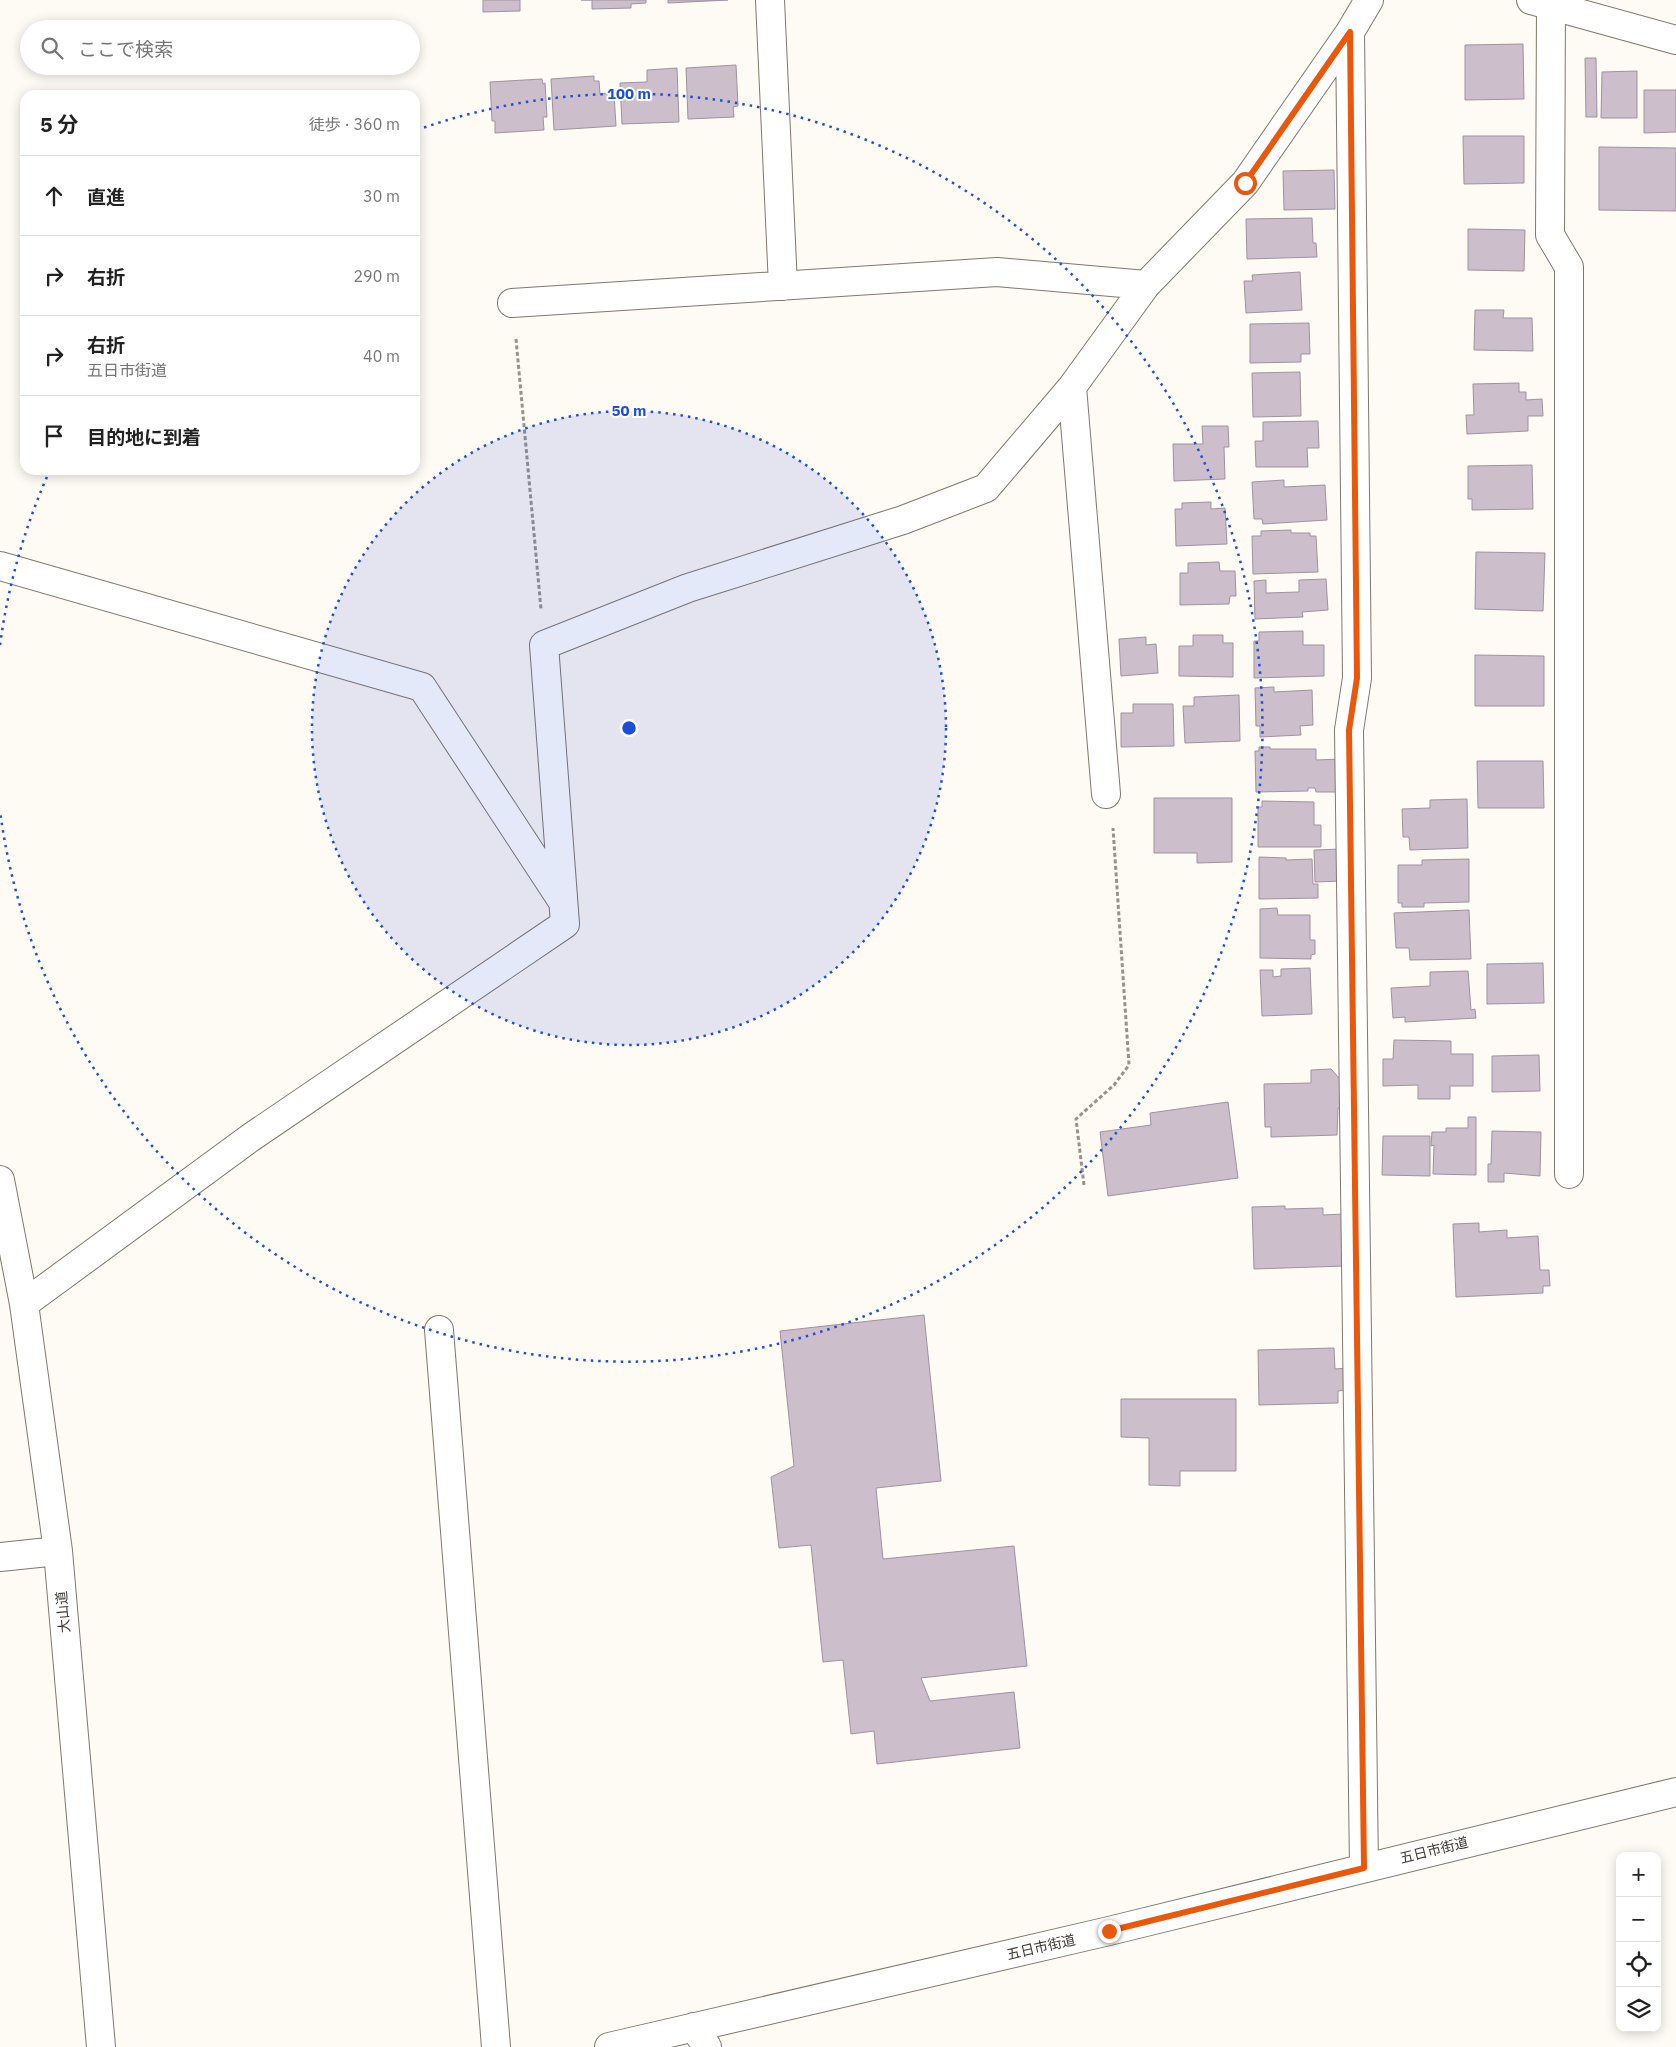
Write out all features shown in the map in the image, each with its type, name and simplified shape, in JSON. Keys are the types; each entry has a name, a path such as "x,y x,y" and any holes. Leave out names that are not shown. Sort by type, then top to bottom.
{"street":[{"path":"770,0 783,286"},
{"path":"24,1304 250,1138 565,924 544,645 688,588 903,520 986,488 1072,387 1146,285 1245,183 1350,32 1369,0"},
{"path":"1569,1174 1569,267 1550,235 1541,3 1676,40"},
{"path":"1350,32 1357,678 1349,730 1364,1868"},
{"path":"512,303 997,272 1146,285"},
{"path":"1072,387 1106,794"},
{"path":"0,566 422,687 564,903"},
{"name":"大山道","path":"0,1180 9,1272 24,1304 58,1551 101,2047"},
{"path":"438,1330 496,2047"},
{"path":"0,1557 58,1551"},
{"name":"五日市街道","path":"609,2047 700,2037 1109,1931 1676,1792"}],"path":[{"path":"512,303 544,645"},
{"path":"1084,1185 1076,1119 1114,1085 1129,1065 1112,810 1106,794"}],"building":[{"path":"483,0 520,0 520,11 483,12"},
{"path":"592,0 646,0 646,3 631,4 631,8 592,9"},
{"path":"668,0 728,0 668,3"},
{"path":"1523,44 1524,99 1465,100 1465,45"},
{"path":"1585,58 1596,58 1597,117 1586,117"},
{"path":"736,65 738,106 733,107 734,117 688,119 686,68"},
{"path":"677,68 679,122 622,124 620,83 647,82 647,70"},
{"path":"1637,71 1637,118 1601,118 1602,72"},
{"path":"594,76 594,81 599,81 600,94 614,94 616,126 554,130 551,79"},
{"path":"542,79 543,84 545,83 547,117 543,117 544,130 495,133 495,121 492,121 490,82"},
{"path":"1644,90 1676,90 1676,132 1644,133"},
{"path":"1463,136 1524,136 1524,183 1464,184"},
{"path":"1599,147 1676,148 1676,211 1599,210"},
{"path":"1334,170 1335,209 1284,210 1283,171"},
{"path":"1312,218 1313,243 1316,243 1317,257 1247,259 1246,219"},
{"path":"1468,229 1525,230 1524,271 1468,270"},
{"path":"1300,272 1302,310 1246,313 1244,281 1253,281 1252,275"},
{"path":"1475,310 1504,310 1503,318 1532,318 1533,351 1474,350"},
{"path":"1309,323 1310,354 1301,354 1301,362 1250,363 1250,324"},
{"path":"1300,372 1301,416 1253,417 1252,373"},
{"path":"1519,383 1519,392 1526,392 1526,400 1542,399 1543,416 1528,416 1528,431 1467,434 1466,415 1474,415 1473,384"},
{"path":"1318,421 1319,448 1307,448 1308,467 1256,467 1255,441 1263,441 1263,422"},
{"path":"1202,426 1228,426 1229,447 1224,447 1225,479 1174,481 1173,444 1203,444"},
{"path":"1532,465 1533,509 1472,510 1472,499 1468,499 1468,466"},
{"path":"1284,480 1284,487 1325,485 1327,520 1263,524 1262,519 1254,519 1252,482"},
{"path":"1211,502 1211,509 1225,508 1227,544 1176,546 1175,509 1182,509 1182,503"},
{"path":"1291,530 1291,533 1310,533 1310,536 1316,536 1318,572 1253,574 1252,536 1261,536 1261,531"},
{"path":"1476,552 1545,553 1543,611 1475,609"},
{"path":"1219,562 1220,571 1235,571 1236,596 1230,596 1229,604 1180,605 1180,573 1188,573 1188,563"},
{"path":"1326,579 1328,610 1302,612 1303,617 1255,619 1254,581 1266,580 1266,593 1299,592 1299,580"},
{"path":"1303,631 1303,645 1324,645 1324,676 1254,678 1254,641 1259,641 1259,632"},
{"path":"1193,635 1223,635 1223,643 1233,643 1233,677 1179,676 1179,646 1193,646"},
{"path":"1146,637 1146,645 1156,644 1158,673 1121,676 1119,639"},
{"path":"1475,655 1544,656 1544,706 1475,706"},
{"path":"1274,687 1274,692 1312,690 1313,725 1300,726 1301,735 1260,737 1260,726 1256,726 1255,688"},
{"path":"1239,695 1240,741 1185,743 1183,706 1194,706 1194,697"},
{"path":"1133,704 1173,704 1174,746 1121,747 1121,713 1133,713"},
{"path":"1259,747 1270,747 1270,749 1316,749 1316,760 1341,759 1342,792 1316,792 1315,788 1308,788 1308,791 1256,792 1255,751 1259,751"},
{"path":"1477,761 1543,761 1544,808 1478,808"},
{"path":"1154,798 1232,798 1232,862 1197,863 1197,853 1154,853"},
{"path":"1467,799 1468,848 1410,850 1409,837 1403,837 1402,809 1430,808 1430,800"},
{"path":"1262,801 1314,802 1314,825 1321,825 1321,847 1258,847 1258,807 1262,807"},
{"path":"1343,849 1343,881 1315,882 1314,850"},
{"path":"1259,857 1286,858 1286,860 1312,859 1313,884 1318,884 1318,898 1259,899"},
{"path":"1469,859 1469,902 1424,903 1424,907 1402,907 1402,903 1398,903 1398,865 1422,865 1422,860"},
{"path":"1277,908 1278,915 1310,915 1310,940 1315,940 1315,954 1311,955 1311,959 1260,958 1260,909"},
{"path":"1469,910 1471,959 1410,960 1409,948 1396,948 1394,913"},
{"path":"1543,963 1544,1003 1487,1004 1487,964"},
{"path":"1310,968 1312,1014 1262,1016 1260,970 1273,970 1273,977 1281,976 1281,969"},
{"path":"1468,971 1471,1010 1475,1009 1476,1018 1405,1022 1405,1017 1393,1018 1391,988 1430,986 1430,972"},
{"path":"1394,1040 1451,1041 1451,1054 1473,1054 1473,1086 1450,1086 1450,1099 1418,1099 1418,1085 1383,1086 1383,1059 1393,1059"},
{"path":"1539,1055 1540,1091 1492,1092 1492,1056"},
{"path":"1331,1069 1340,1079 1341,1108 1338,1108 1337,1135 1271,1137 1271,1127 1265,1127 1264,1084 1311,1083 1311,1070"},
{"path":"1228,1102 1238,1178 1108,1196 1100,1132 1151,1125 1150,1113"},
{"path":"1468,1117 1476,1117 1476,1175 1433,1174 1434,1145 1431,1146 1432,1132 1446,1132 1446,1128 1468,1128"},
{"path":"1492,1131 1541,1132 1540,1176 1504,1173 1504,1182 1488,1182 1488,1164 1491,1164"},
{"path":"1383,1136 1430,1136 1430,1176 1382,1175"},
{"path":"1285,1206 1285,1209 1323,1208 1323,1215 1343,1214 1345,1266 1254,1269 1252,1207"},
{"path":"1479,1223 1479,1232 1507,1230 1507,1238 1538,1236 1540,1270 1549,1270 1550,1286 1543,1286 1543,1293 1456,1297 1453,1224"},
{"path":"924,1315 941,1481 876,1488 883,1559 1014,1546 1027,1666 921,1678 930,1701 1014,1692 1020,1748 877,1764 874,1731 851,1734 843,1660 823,1662 811,1545 779,1548 771,1477 794,1466 780,1331"},
{"path":"1334,1348 1335,1369 1347,1368 1347,1390 1338,1391 1338,1403 1259,1405 1258,1350"},
{"path":"1121,1399 1236,1399 1236,1471 1180,1471 1180,1486 1149,1485 1149,1438 1121,1437"}],"route":[{"path":"1109,1931 1364,1868 1349,730 1357,678 1350,32 1245,183"}]}
